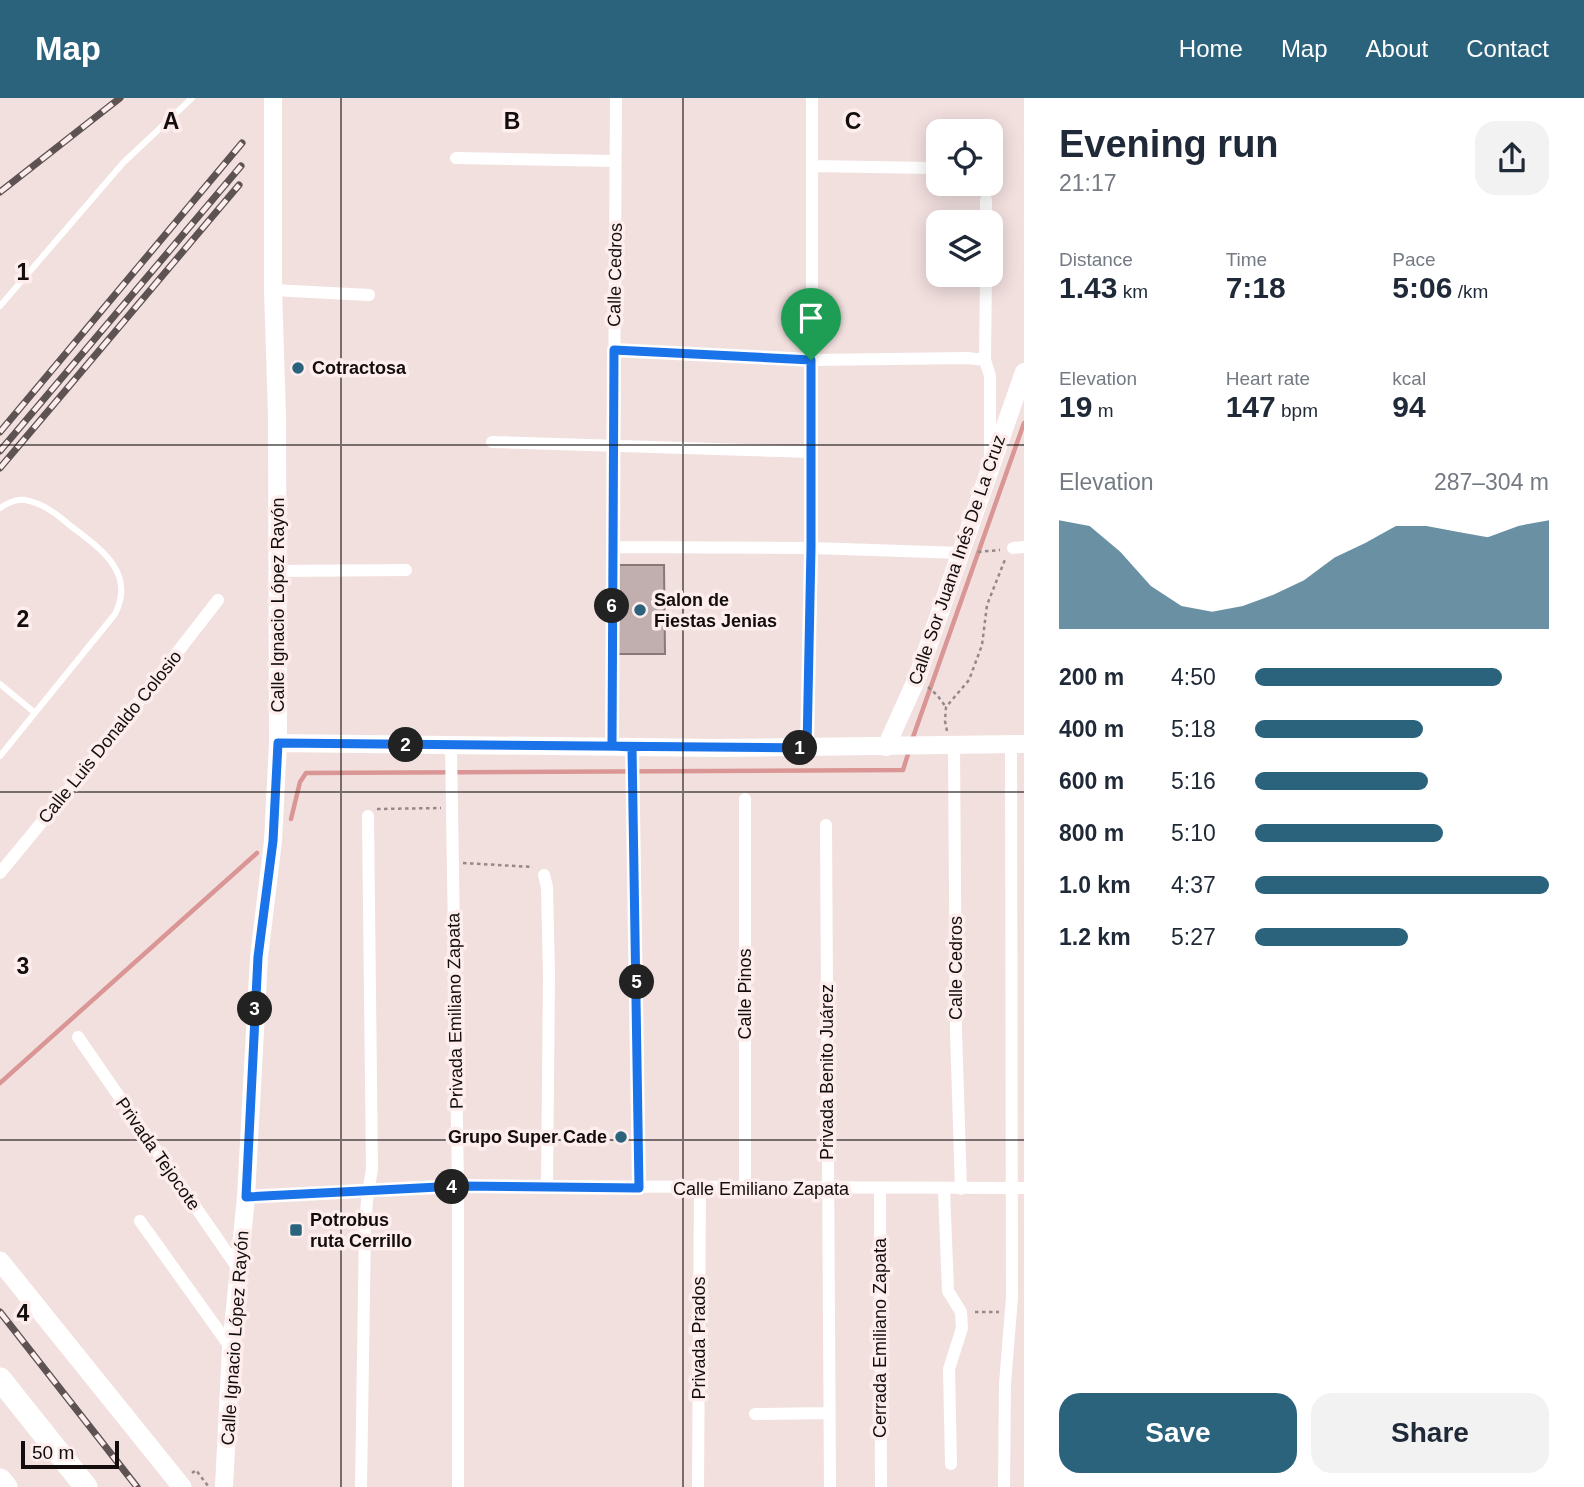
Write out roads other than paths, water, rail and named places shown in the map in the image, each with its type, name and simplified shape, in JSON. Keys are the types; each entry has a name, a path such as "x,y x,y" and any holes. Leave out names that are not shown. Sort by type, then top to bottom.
{"highway":[{"path":"0,1370 0,1380 86,1487"},
{"path":"0,1480 6,1487"}],"main road":[{"name":"Calle Ignacio López Rayón","path":"224,1487 231,1348 246,1197 258,957 273,841 278,743 273,98"},
{"name":"Calle Sor Juana Inés De La Cruz","path":"901,747 917,678 967,553 990,466 1024,372"},
{"path":"278,743 451,753 612,746 632,752 1018,744"},
{"path":"0,1261 182,1487"}],"street":[{"name":"Calle Cedros","path":"612,746 616,98"},
{"path":"807,748 811,548 812,98"},
{"path":"456,158 616,161"},
{"path":"812,166 926,168"},
{"path":"986,200 986,210"},
{"path":"986,287 985,360 989,376 990,466"},
{"path":"273,290 369,295"},
{"path":"614,350 811,360 985,360"},
{"path":"492,442 811,452"},
{"path":"612,547 811,548 967,553"},
{"path":"278,571 406,570"},
{"name":"Calle Luis Donaldo Colosio","path":"0,873 218,600"},
{"path":"1004,1487 1005,1384 1018,1188 1018,744"},
{"name":"Calle Cedros","path":"954,747 956,1031 961,1189"},
{"path":"632,752 639,1188"},
{"name":"Privada Emiliano Zapata","path":"451,753 458,1186 458,1487"},
{"name":"Calle Pinos","path":"745,799 745,1188"},
{"path":"361,1487 365,1228 372,1152 368,816"},
{"name":"Privada Benito Juárez","path":"826,825 830,1487"},
{"path":"544,875 547,887 549,975 547,1187"},
{"name":"Privada Tejocote","path":"78,1037 239,1270"},
{"name":"Calle Emiliano Zapata","path":"246,1197 458,1186 1018,1188"},
{"name":"Privada Prados","path":"698,1487 700,1188"},
{"name":"Cerrada Emiliano Zapata","path":"880,1189 881,1487"},
{"path":"944,1189 948,1292 961,1312 962,1328 949,1369 951,1464"},
{"path":"140,1221 231,1348"},
{"path":"755,1414 829,1413"}],"lane":[{"path":"0,306 123,163 192,98"},
{"path":"0,508 12,501 23,500 49,509 105,554 116,569 122,596 115,614 0,756"},
{"path":"0,684 34,712"}],"waterway":[{"path":"912,740 1024,423"},
{"path":"291,819 300,782 306,773 903,770 909,751"},
{"path":"0,1083 257,853"}],"railway":[{"path":"0,192 120,98"},
{"path":"0,432 242,143"},
{"path":"0,451 241,166"},
{"path":"0,468 239,185"},
{"path":"0,1312 137,1487"}],"place":[{"name":"Cotractosa","path":"298,368"},
{"name":"Salon de Fiestas Jenias","path":"640,610"},
{"name":"Grupo Super Cade","path":"621,1137"},
{"name":"Potrobus ruta Cerrillo","path":"296,1230"}]}
